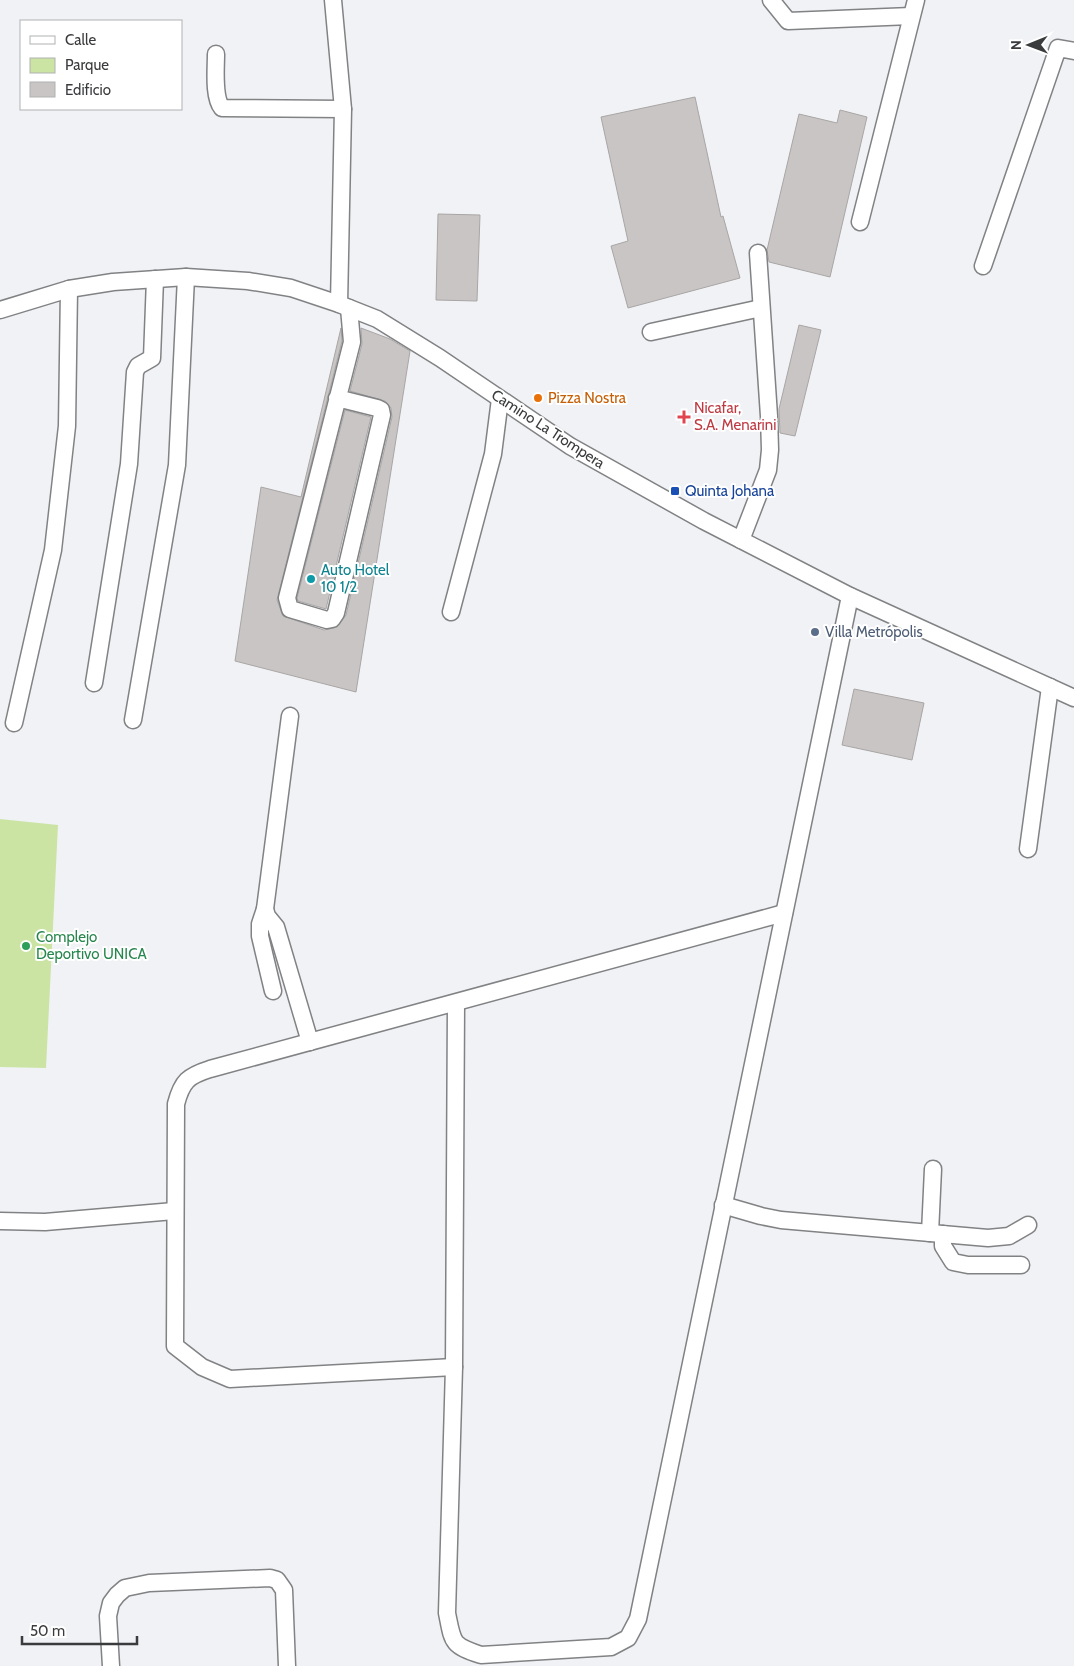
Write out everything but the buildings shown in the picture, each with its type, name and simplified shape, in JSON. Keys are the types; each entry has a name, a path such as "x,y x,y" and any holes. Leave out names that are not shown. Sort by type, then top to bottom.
{"street":[{"path":"333,0 343,110 344,306 352,342 337,398 287,598 290,609 327,620 332,619 336,613 382,415 381,410 377,408 337,398"},
{"path":"771,0 788,21 911,16"},
{"path":"860,222 916,0"},
{"path":"983,266 1058,48 1074,51"},
{"path":"216,54 217,95 218,103 222,108 343,110"},
{"path":"741,540 768,470 769,416 758,253"},
{"path":"133,720 177,465 186,277"},
{"name":"Camino La Trompera","path":"0,310 69,289 113,282 186,277 248,281 291,288 344,306 377,319 440,358 570,446 741,540 850,596 1074,698"},
{"path":"94,683 129,464 136,372 138,366 152,358 155,279"},
{"path":"14,722 53,550 67,426 69,289"},
{"path":"651,332 761,308"},
{"path":"451,612 493,454 500,399"},
{"path":"456,1003 454,1367 447,1613 452,1637 461,1648 481,1656 611,1647 628,1638 638,1618 850,596"},
{"path":"1028,849 1050,687"},
{"path":"273,991 260,936 260,924 265,909 290,716"},
{"path":"265,909 276,927 310,1042"},
{"path":"454,1367 230,1379 202,1367 175,1346 174,1211 176,1104 179,1090 186,1080 210,1069 784,913"},
{"path":"933,1169 937,1234 953,1262 968,1265 1021,1265"},
{"path":"723,1205 781,1220 988,1238 1009,1236 1028,1225"},
{"path":"0,1222 45,1222 174,1211"},
{"path":"110,1666 108,1616 111,1603 117,1594 125,1588 150,1583 270,1578 277,1580 284,1590 287,1666"}],"green space":[{"name":"Complejo Deportivo UNICA","path":"0,819 58,825 46,1068 0,1067"}],"place":[{"name":"Pizza Nostra","path":"538,398"},
{"name":"Nicafar, S.A. Menarini","path":"684,417"},
{"name":"Quinta Johana","path":"675,491"},
{"name":"Auto Hotel 10 1/2","path":"311,579"},
{"name":"Villa Metrópolis","path":"815,632"},
{"name":"Complejo Deportivo UNICA","path":"26,946"}]}
